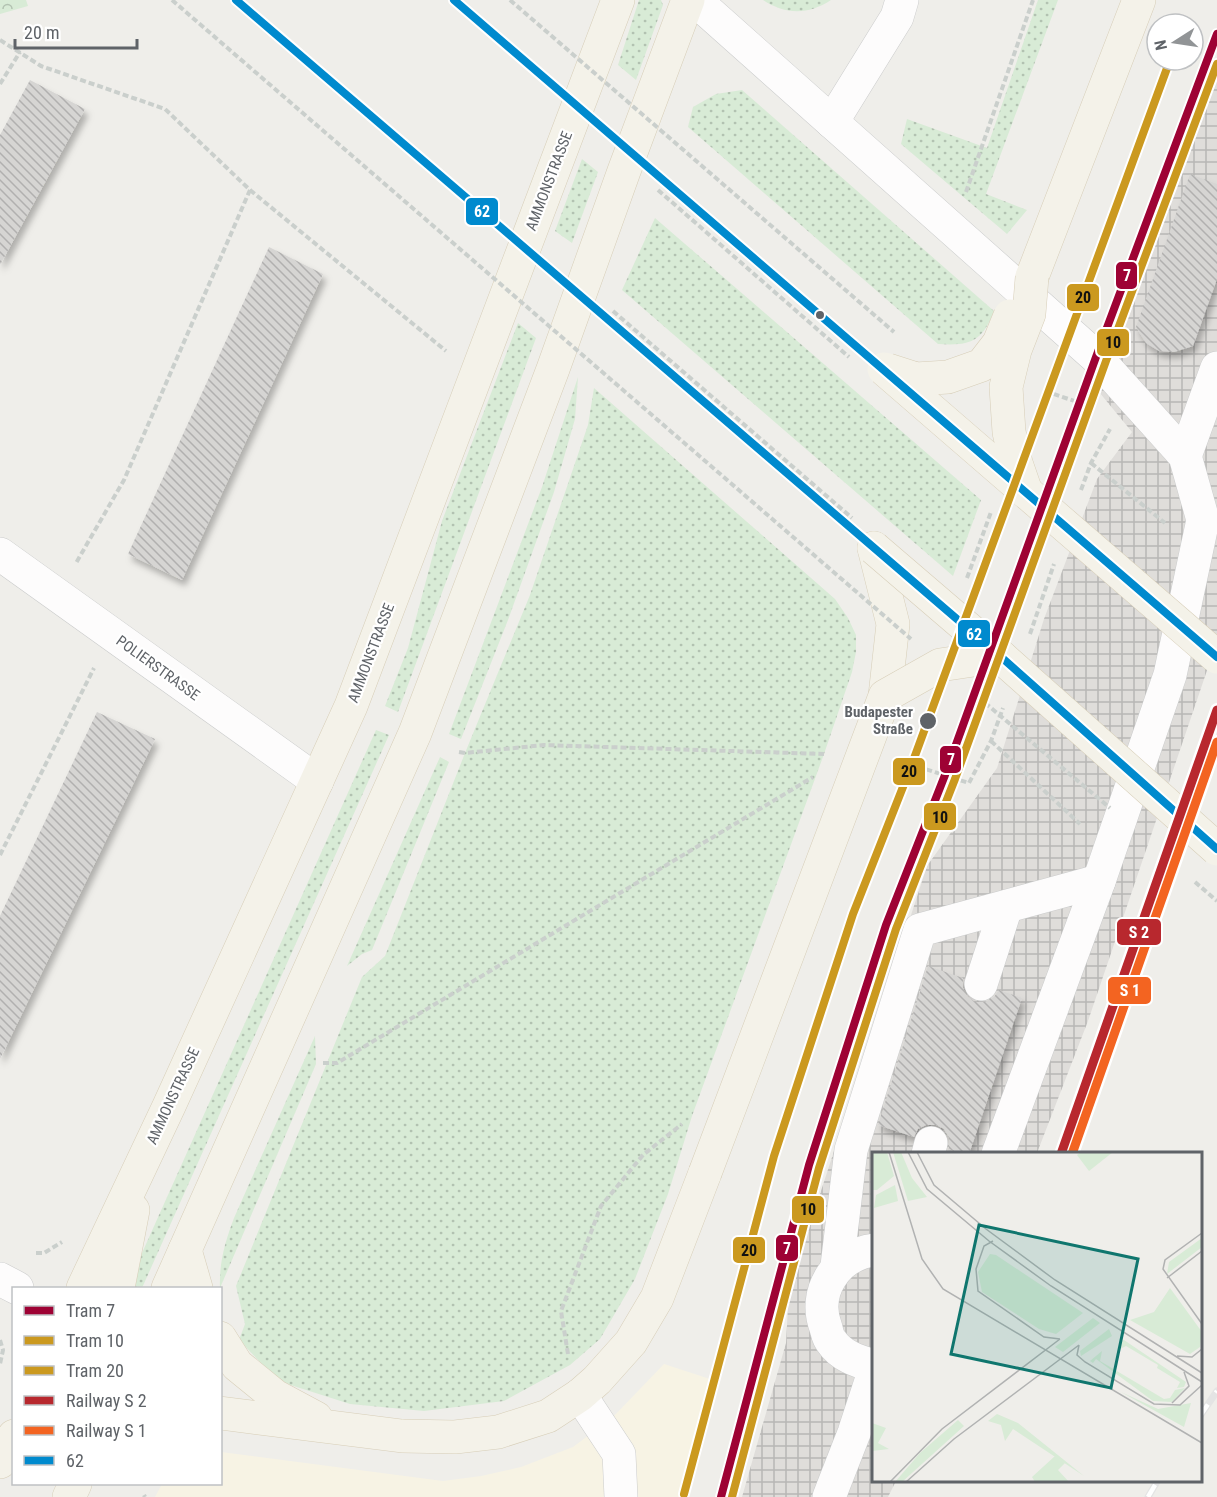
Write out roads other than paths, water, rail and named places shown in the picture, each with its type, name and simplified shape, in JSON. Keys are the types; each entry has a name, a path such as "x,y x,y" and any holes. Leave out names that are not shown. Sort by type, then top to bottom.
{"main road":[{"name":"AMMONSTRASSE","path":"83,1287 351,706 618,0"},
{"path":"168,1287 415,733 553,369 688,0"},
{"path":"1139,0 1032,278 1014,307 999,343 982,365 948,377 916,380 870,366 1026,492 1217,657"},
{"path":"1026,492 1009,432 1006,387 1015,350 1029,314 1032,278"},
{"path":"222,1413 402,1436 455,1437 498,1432 548,1416 580,1395 597,1380 631,1342 657,1298 885,696 893,624 865,535 1013,648 1217,849"},
{"path":"885,696 940,665 1013,648"},
{"path":"118,1287 142,1164"},
{"path":"185,1250 196,1287"},
{"path":"222,1341 237,1365 275,1396 333,1427"},
{"path":"0,1462 12,1440"}],"street":[{"path":"695,0 1096,357 1185,456 1203,519 1170,675 1100,881 999,1152"},
{"path":"832,122 897,17 902,0"},
{"path":"1185,456 1217,368"},
{"name":"POLIERSTRASSE","path":"0,554 317,781"},
{"path":"872,1366 850,1359 831,1341 821,1316 824,1289 837,1266 851,1150 920,930 1100,881"},
{"path":"981,984 1006,907"},
{"path":"837,1266 860,1252 872,1250"},
{"path":"0,1279 15,1287"},
{"path":"829,1497 854,1433 872,1375"},
{"path":"580,1395 619,1454 621,1497"}],"railway":[{"path":"1202,1413 1217,1391"},
{"path":"1148,1497 1157,1482"}],"tram line":[{"name":"7","path":"721,1497 809,1165 886,925 945,775 1096,357 1217,34"},
{"name":"10","path":"732,1497 819,1168 896,929 955,779 1106,361 1217,64"},
{"name":"20","path":"684,1494 774,1156 853,914 912,764 1166,72"}],"place":[{"name":"Budapester Straße","path":"928,721"}]}
